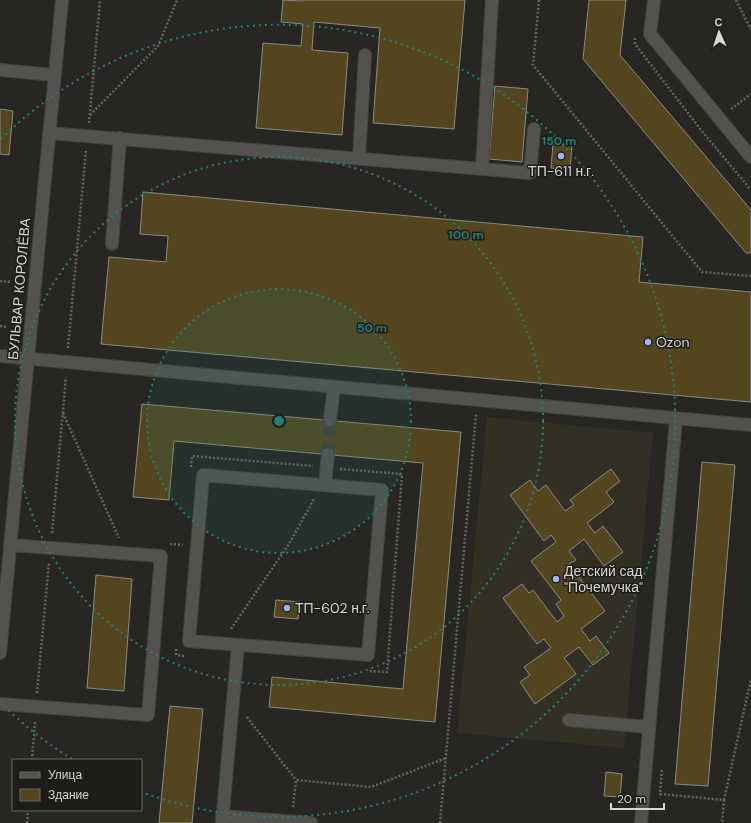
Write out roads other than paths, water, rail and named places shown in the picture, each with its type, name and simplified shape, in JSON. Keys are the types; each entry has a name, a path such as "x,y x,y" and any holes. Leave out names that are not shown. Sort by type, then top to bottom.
{"street":[{"name":"БУЛЬВАР КОРОЛЁВА","path":"0,653 62,0"},
{"path":"482,168 492,0"},
{"path":"654,0 650,34 751,157"},
{"path":"359,158 365,55"},
{"path":"0,70 54,75"},
{"path":"49,133 530,173 534,128"},
{"path":"112,244 120,138"},
{"path":"0,356 751,425"},
{"path":"330,420 334,387"},
{"path":"641,823 676,419"},
{"path":"321,485 328,454"},
{"path":"203,475 382,490 368,655 232,644 189,641 203,475"},
{"path":"0,704 148,715 161,556 10,545"},
{"path":"232,644 233,700 222,819 311,823"},
{"path":"569,720 649,727"}],"tunnel":[{"path":"328,454 330,420"}],"place":[{"name":"ТП-611 н.г.","path":"561,156"},
{"name":"Ozon","path":"648,342"},
{"name":"Детский сад \"Почемучка\"","path":"556,579"},
{"name":"ТП-602 н.г.","path":"287,608"}]}
